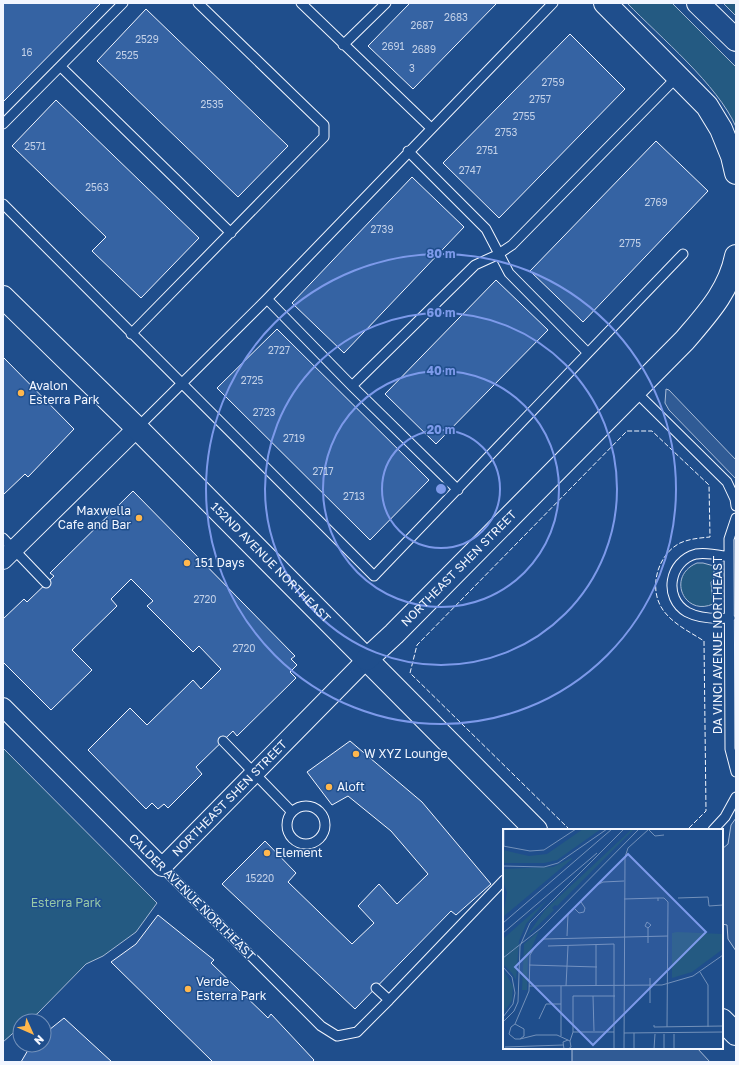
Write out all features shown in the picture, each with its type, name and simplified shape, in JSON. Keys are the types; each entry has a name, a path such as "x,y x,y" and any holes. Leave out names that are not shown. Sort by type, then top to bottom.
{"main road":[{"path":"605,3 707,106 721,129 732,156 736,173"},
{"path":"698,3 736,40"},
{"name":"NORTHEAST SHEN STREET","path":"367,659 394,634 685,340 718,301 732,273 736,256"},
{"name":"152ND AVENUE NORTHEAST","path":"3,296 137,428 211,505 367,659 535,829"},
{"path":"723,1021 736,1034"}],"street":[{"path":"6,549 137,428"},
{"name":"NORTHEAST SHEN STREET","path":"162,867 367,659"},
{"name":"CALDER AVENUE NORTHEAST","path":"3,707 162,867"}],"lane":[{"path":"3,124 123,3"},
{"path":"131,334 324,137 324,125 198,3"},
{"path":"300,3 431,128"},
{"path":"343,45 386,3"},
{"path":"137,428 267,298 553,3"},
{"path":"60,67 231,233"},
{"path":"352,386 475,265 497,255 512,245 678,76"},
{"path":"408,151 486,229 497,255 509,274 587,352"},
{"path":"3,204 374,576 458,490 587,352 683,254"},
{"path":"267,298 352,386 458,490"},
{"path":"634,391 728,482 735,499 736,506"},
{"name":"DA VINCI AVENUE NORTHEAST","path":"736,518 729,539 730,749 736,772"},
{"path":"6,549 46,583"},
{"path":"729,557 703,554 687,558 676,569 672,585 676,600 687,612 703,617 730,618"},
{"path":"223,741 292,812"},
{"path":"714,829 725,818 736,797"},
{"path":"309,806 318,809 324,817 326,826 324,835 317,842 308,845 299,844 291,838 287,830 287,820 292,812 300,807 309,806"},
{"name":"CALDER AVENUE NORTHEAST","path":"162,867 321,1026 337,1036 357,1032 389,1000 476,903 503,881"},
{"path":"376,988 389,1000"}],"green space":[{"path":"627,3 672,3 736,67 736,127 728,111 702,78"},
{"path":"723,3 736,3 736,16"},
{"path":"697,563 714,566 714,579 711,582 713,604 703,607 694,605 687,600 682,593 682,577 688,569"},
{"name":"Esterra Park","path":"3,748 157,903 136,932 103,956 86,964 38,1013 12,1013 12,1034 3,1042"}],"shaded area":[{"path":"666,389 669,390 736,460 736,479 669,410 665,403"},
{"path":"736,818 736,951 728,939 727,925 723,924 723,848 728,844 731,825"},
{"path":"572,1049 698,1049 710,1062 572,1062"}],"building":[{"path":"3,3 101,3 3,102"},
{"path":"410,3 497,3 413,89 368,46"},
{"path":"146,9 288,146 238,197 97,61"},
{"path":"570,34 625,89 499,218 443,163"},
{"path":"56,100 199,238 141,298 92,251 106,237 12,146"},
{"path":"656,141 708,191 583,322 530,271"},
{"path":"412,177 464,227 344,353 292,303"},
{"path":"496,280 548,330 436,444 385,394"},
{"path":"277,329 429,480 370,540 217,388"},
{"name":"Avalon Esterra Park","path":"3,357 74,429 28,477 25,474 3,495"},
{"path":"133,491 295,656 291,659 297,665 290,672 296,678 237,736 233,731 196,767 202,774 168,808 164,804 158,809 152,803 146,809 88,750 130,708 147,725 193,680 201,689 221,669 199,646 193,652 147,606 153,601 131,579 111,599 117,606 72,650 92,670 51,710 3,662 3,619 24,599 27,602 54,576 50,573"},
{"path":"350,741 422,802 491,884 456,915 451,911 355,1009 222,884 265,841 296,873 288,882 352,944 374,923 358,906 379,884 397,904 428,874 391,831 348,796 332,805 307,772"},
{"name":"Verde Esterra Park","path":"158,915 214,960 211,963 268,1018 271,1014 314,1060 312,1062 211,1062 212,1061 111,962 136,944"},
{"path":"64,1018 112,1062 21,1062 26,1053 52,1053 52,1028"}],"fence":[{"path":"569,829 410,673 417,645 627,431 652,431 709,485 710,537 698,538 680,543 672,548 661,564 657,573 656,583 658,602 667,615 704,641 706,811 688,829"}],"place":[{"name":"Avalon Esterra Park","path":"21,393"},
{"name":"Maxwella Cafe and Bar","path":"139,518"},
{"name":"151 Days","path":"187,563"},
{"name":"W XYZ Lounge","path":"356,754"},
{"name":"Aloft","path":"329,787"},
{"name":"Element","path":"267,853"},
{"name":"Verde Esterra Park","path":"188,989"}]}
